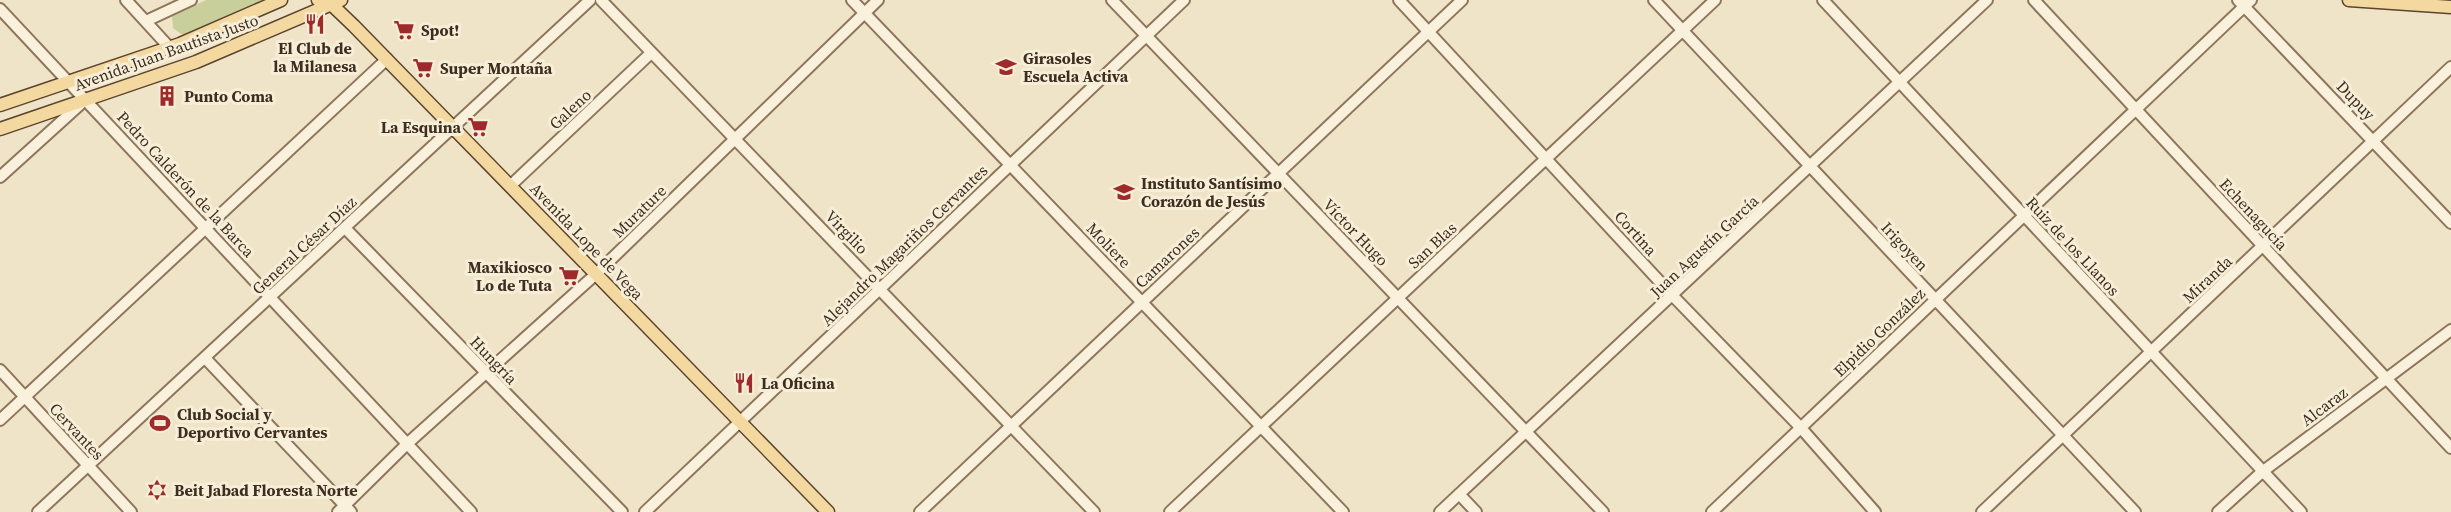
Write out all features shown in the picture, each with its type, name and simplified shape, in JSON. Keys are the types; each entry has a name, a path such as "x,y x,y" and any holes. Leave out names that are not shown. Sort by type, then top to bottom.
{"main road":[{"name":"Avenida Juan Bautista Justo","path":"0,105 170,47 281,0"},
{"name":"Avenida Lope de Vega","path":"318,0 336,2 387,59 828,512"},
{"path":"2349,0 2451,7"},
{"name":"Avenida Juan Bautista Justo","path":"0,129 196,62 336,2"}],"street":[{"path":"126,0 170,47"},
{"path":"146,21 191,0"},
{"name":"General César Díaz","path":"38,512 590,0"},
{"name":"Virgilio","path":"601,0 1094,512"},
{"name":"Moliere","path":"852,0 1343,512"},
{"name":"Murature","path":"345,510 408,443 596,274 878,0"},
{"name":"Víctor Hugo","path":"1112,0 1603,512"},
{"name":"Alejandro Magariños Cervantes","path":"645,512 1184,0"},
{"name":"Cortina","path":"1399,0 1673,296 1801,429 1875,512"},
{"name":"Camarones","path":"920,512 1462,0"},
{"name":"Irigoyen","path":"1654,0 2135,512"},
{"name":"San Blas","path":"1170,512 1715,0"},
{"name":"Ruiz de los Llanos","path":"1823,0 2301,512"},
{"name":"Juan Agustín García","path":"1440,512 1987,0"},
{"name":"Echenagucía","path":"2034,0 2451,448"},
{"name":"Elpidio González","path":"1712,512 2135,110 2244,2"},
{"name":"Dupuy","path":"2244,2 2451,223"},
{"name":"Pedro Calderón de la Barca","path":"0,9 471,512"},
{"name":"Galeno","path":"510,186 651,53"},
{"path":"0,420 387,59"},
{"name":"Miranda","path":"1982,512 2451,66"},
{"path":"0,177 86,100"},
{"name":"Hungría","path":"345,228 622,512"},
{"name":"Alcaraz","path":"2218,512 2262,472 2451,330"},
{"path":"205,358 345,510"},
{"name":"Cervantes","path":"0,370 131,512"},
{"path":"1459,494 1476,512"}],"green space":[{"path":"206,0 267,0 188,34 181,34 173,28 172,16"}],"place":[{"name":"El Club de la Milanesa","path":"315,24"},
{"name":"Spot!","path":"404,30"},
{"name":"Girasoles Escuela Activa","path":"1006,67"},
{"name":"Super Montaña","path":"423,68"},
{"name":"Punto Coma","path":"167,96"},
{"name":"La Esquina","path":"478,127"},
{"name":"Instituto Santísimo Corazón de Jesús","path":"1124,192"},
{"name":"Maxikiosco Lo de Tuta","path":"569,276"},
{"name":"La Oficina","path":"744,383"},
{"name":"Club Social y Deportivo Cervantes","path":"160,423"},
{"name":"Beit Jabad Floresta Norte","path":"157,490"}]}
